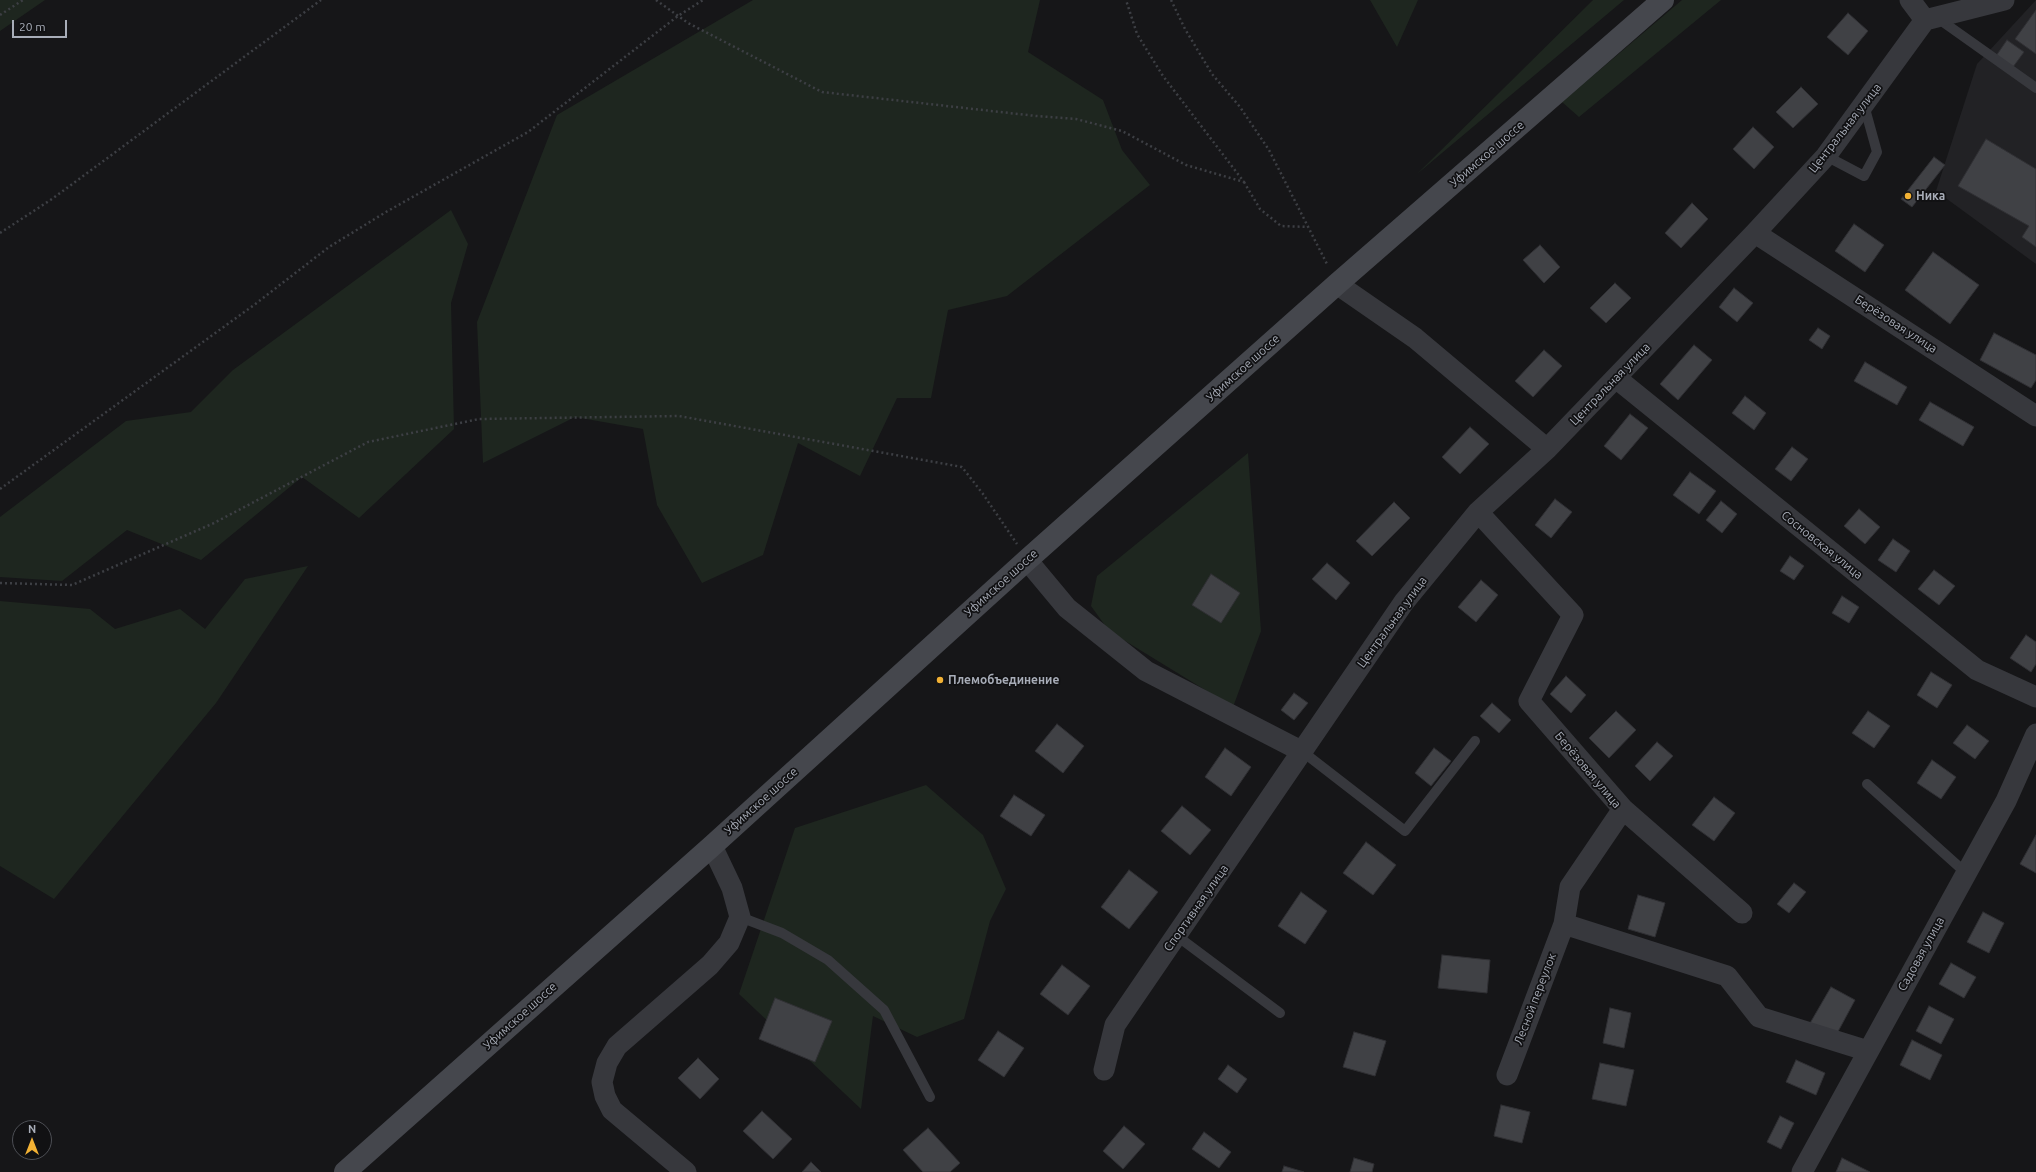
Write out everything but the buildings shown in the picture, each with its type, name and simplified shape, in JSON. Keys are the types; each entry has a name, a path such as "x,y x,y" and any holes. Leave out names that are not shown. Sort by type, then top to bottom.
{"main road":[{"name":"Уфимское шоссе","path":"345,1172 712,846 1027,560 1337,284 1663,0"}],"street":[{"path":"1911,0 1931,19 2004,0"},
{"name":"Центральная улица","path":"1303,752 1404,602 1478,512 1547,449 1755,233 1826,156 1864,104 1931,19"},
{"name":"Берёзовая улица","path":"1755,233 2036,416"},
{"path":"1337,284 1415,338 1547,449"},
{"name":"Сосновская улица","path":"1616,378 1977,670 2036,698"},
{"name":"Берёзовая улица","path":"1478,512 1573,615 1529,701 1623,809 1570,887 1564,924"},
{"path":"1027,560 1067,608 1146,671 1303,752"},
{"name":"Садовая улица","path":"1802,1172 2006,801 2036,734"},
{"name":"Спортивная улица","path":"1104,1070 1115,1025 1148,974 1177,936 1303,752"},
{"path":"1623,809 1742,913"},
{"path":"686,1172 612,1110 605,1096 602,1082 607,1063 617,1046 710,965 729,943 740,917 732,888 712,846"},
{"path":"1564,924 1728,976 1759,1018 1868,1051"},
{"name":"Лесной переулок","path":"1507,1075 1564,924"}],"lane":[{"path":"1931,19 2036,88"},
{"path":"1826,156 1864,176 1877,152 1864,104"},
{"path":"1303,752 1405,831 1475,740"},
{"path":"1867,784 1966,873"},
{"path":"740,917 782,933 828,960 884,1010 930,1097"},
{"path":"1177,936 1280,1013"}],"path":[{"path":"0,15 23,0"},
{"path":"0,233 52,199 322,0"},
{"path":"656,0 678,16 822,92 1036,116 1076,119 1122,131 1186,165 1244,182"},
{"path":"0,489 248,310 329,247 386,212 528,132 678,16 703,0"},
{"path":"1126,0 1137,34 1163,76 1244,182 1260,209 1282,226 1308,227"},
{"path":"1171,0 1185,29 1212,74 1240,107 1269,150 1337,284"},
{"path":"0,583 72,585 214,523 368,442 486,419 679,416 962,467 983,494 1027,560"}],"shaded area":[{"path":"0,0 45,0 0,31"},
{"path":"753,0 1040,0 1028,52 1103,100 1122,150 1150,185 1007,296 948,310 931,398 897,398 860,476 798,443 763,555 702,583 657,505 643,429 575,417 483,463 477,322 557,115"},
{"path":"1370,0 1418,0 1397,47"},
{"path":"1593,0 1624,0 1417,174"},
{"path":"1682,0 1721,0 1579,117 1562,102"},
{"path":"2036,0 2036,264 1936,191 1977,64"},
{"path":"451,210 468,244 451,303 454,429 359,518 302,477 201,560 127,530 62,581 0,577 0,517 126,421 191,412 233,370"},
{"path":"1248,453 1261,631 1233,707 1109,631 1091,606 1097,576"},
{"path":"308,566 216,703 54,899 0,866 0,601 90,609 115,629 180,609 205,629 245,579"},
{"path":"926,785 983,835 1006,889 990,921 964,1019 917,1037 873,1016 861,1109 739,994 795,828"}],"place":[{"name":"Ника","path":"1908,196"},
{"name":"Племобъединение","path":"940,680"}]}
